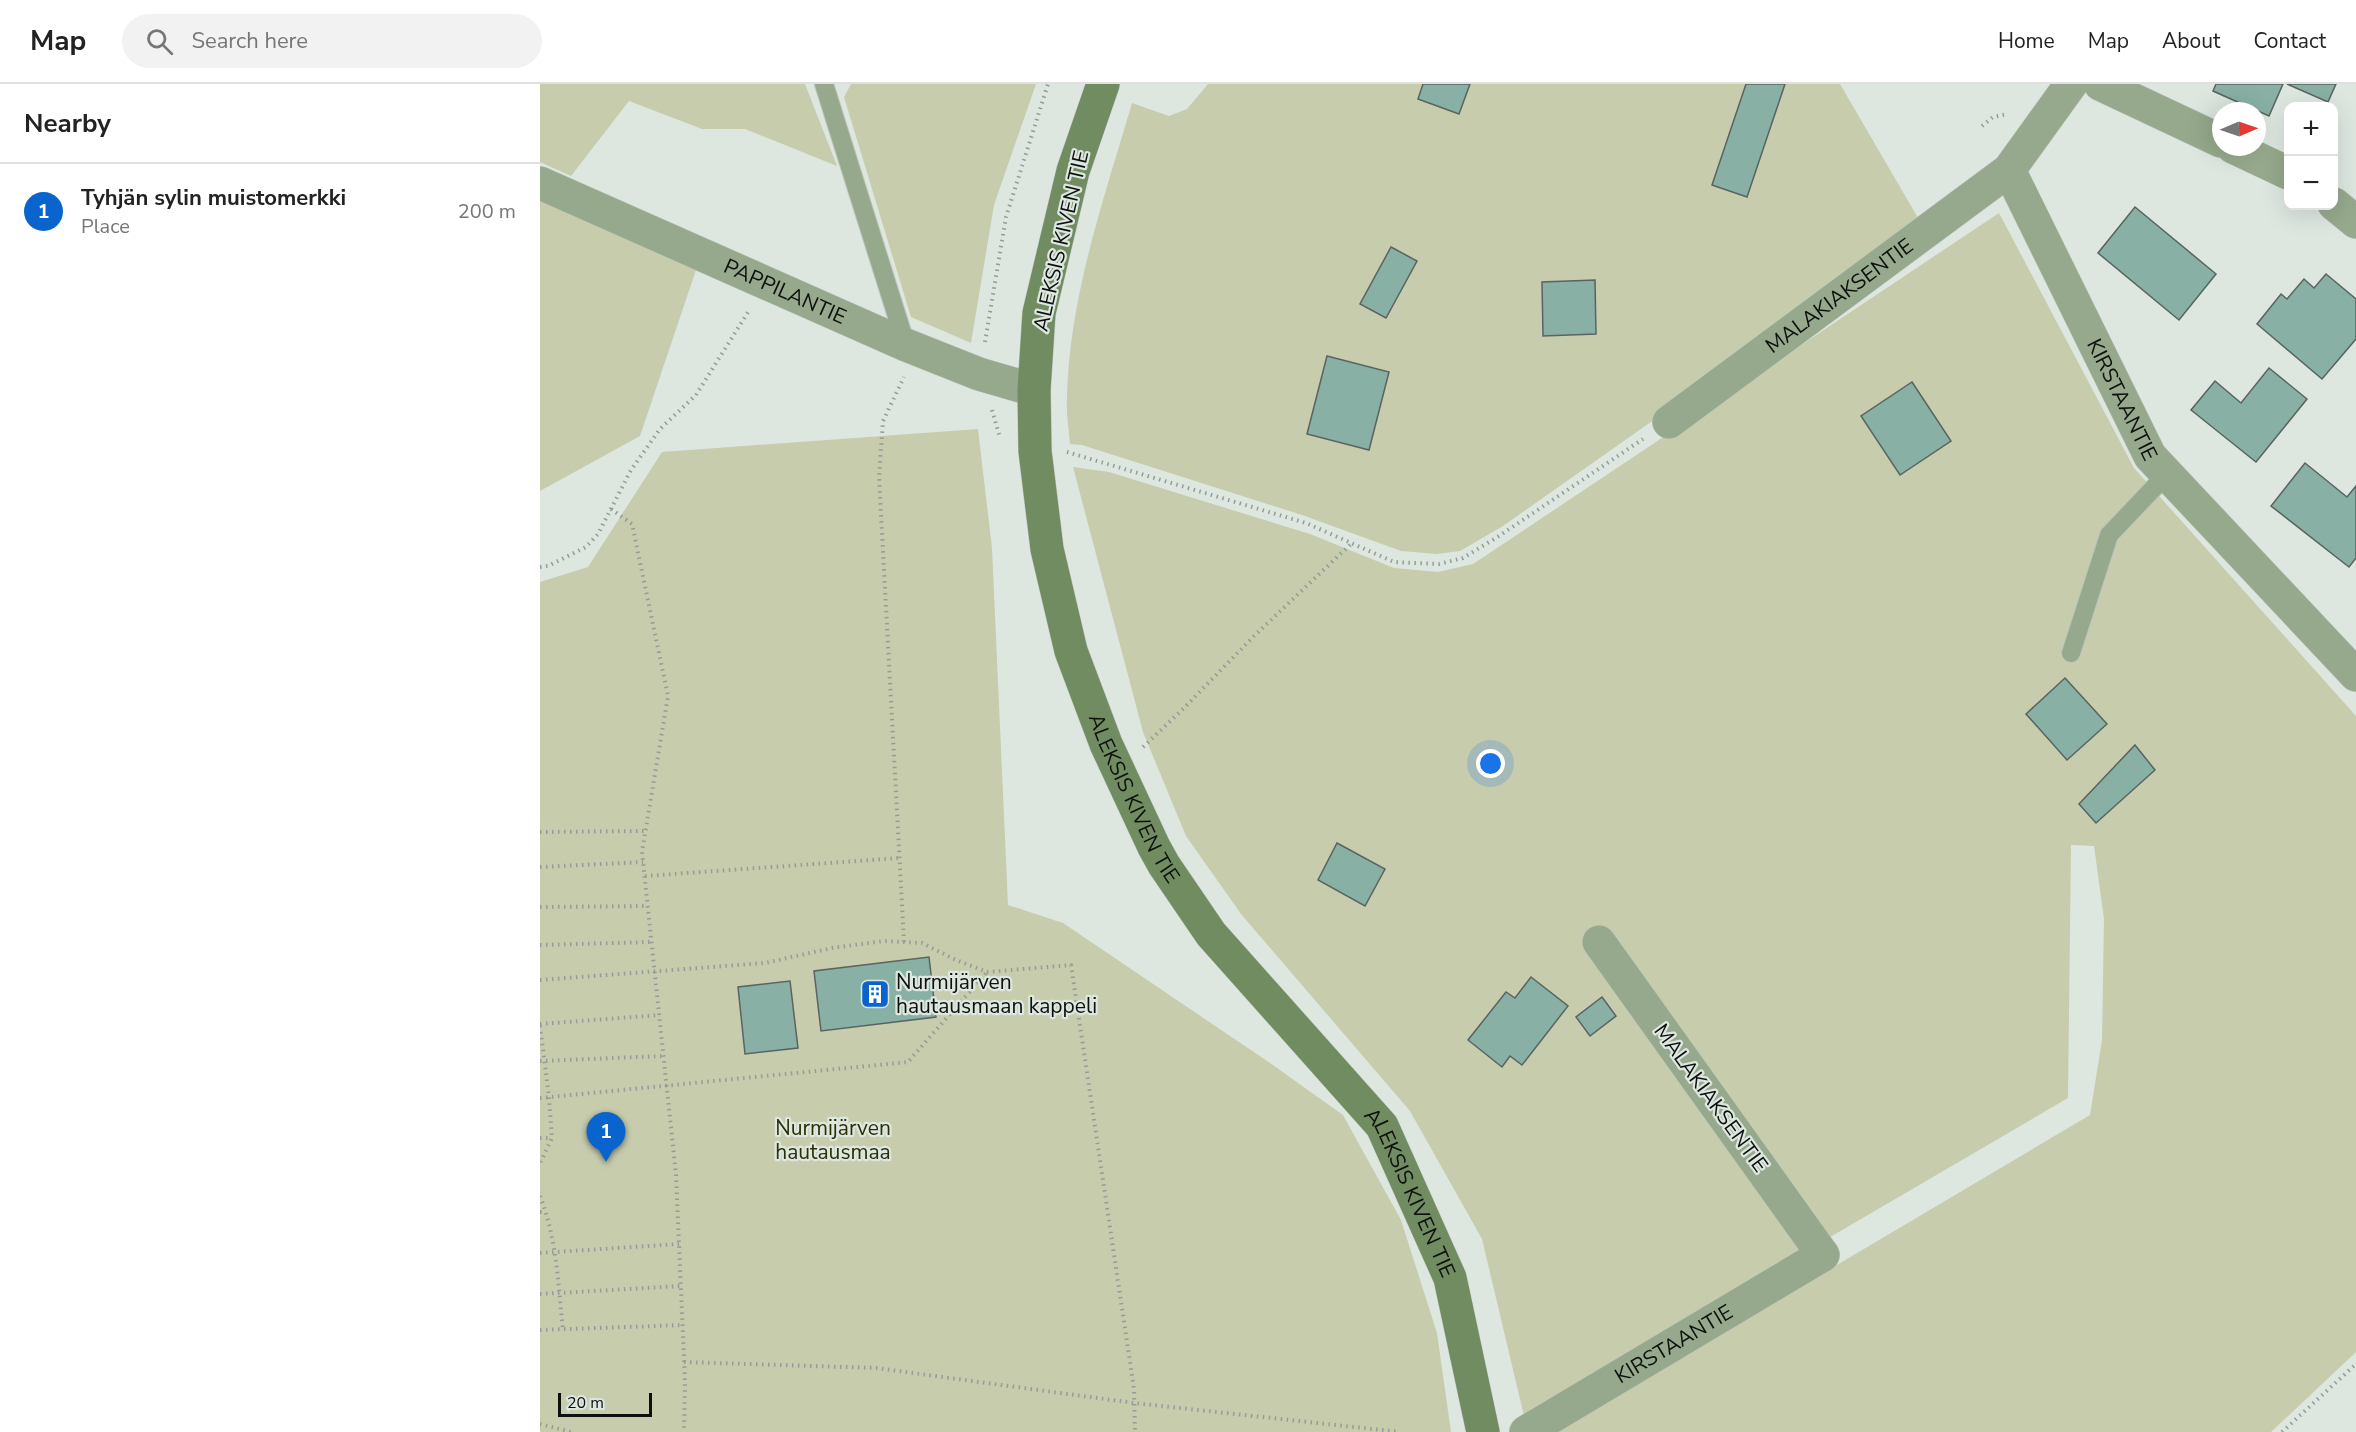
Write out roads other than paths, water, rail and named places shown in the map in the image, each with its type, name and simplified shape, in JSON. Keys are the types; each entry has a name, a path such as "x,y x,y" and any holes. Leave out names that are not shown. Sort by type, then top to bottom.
{"street":[{"name":"ALEKSIS KIVEN TIE","path":"1103,84 1073,171 1039,313 1034,390 1048,451 1047,549 1071,651 1106,744 1154,848 1211,934 1382,1126 1450,1278 1484,1432"},
{"path":"2009,170 2071,84"},
{"path":"2100,84 2212,137"},
{"path":"2252,156 2284,171"},
{"name":"MALAKIAKSENTIE","path":"1669,422 2009,170"},
{"name":"KIRSTAANTIE","path":"2009,170 2150,456 2356,675"},
{"name":"PAPPILANTIE","path":"540,183 912,347 979,374 1034,390"},
{"path":"2338,207 2356,222"},
{"name":"MALAKIAKSENTIE","path":"1599,942 1823,1255"},
{"name":"KIRSTAANTIE","path":"1526,1432 1823,1255"}],"lane":[{"path":"824,84 912,347"},
{"path":"2071,653 2109,535 2167,474"}],"place":[{"name":"Nurmijärven hautausmaan kappeli","path":"875,994"},
{"name":"Tyhjän sylin muistomerkki","path":"606,1162"}],"park label":[{"name":"Nurmijärven hautausmaa","path":"833,1140"}]}
